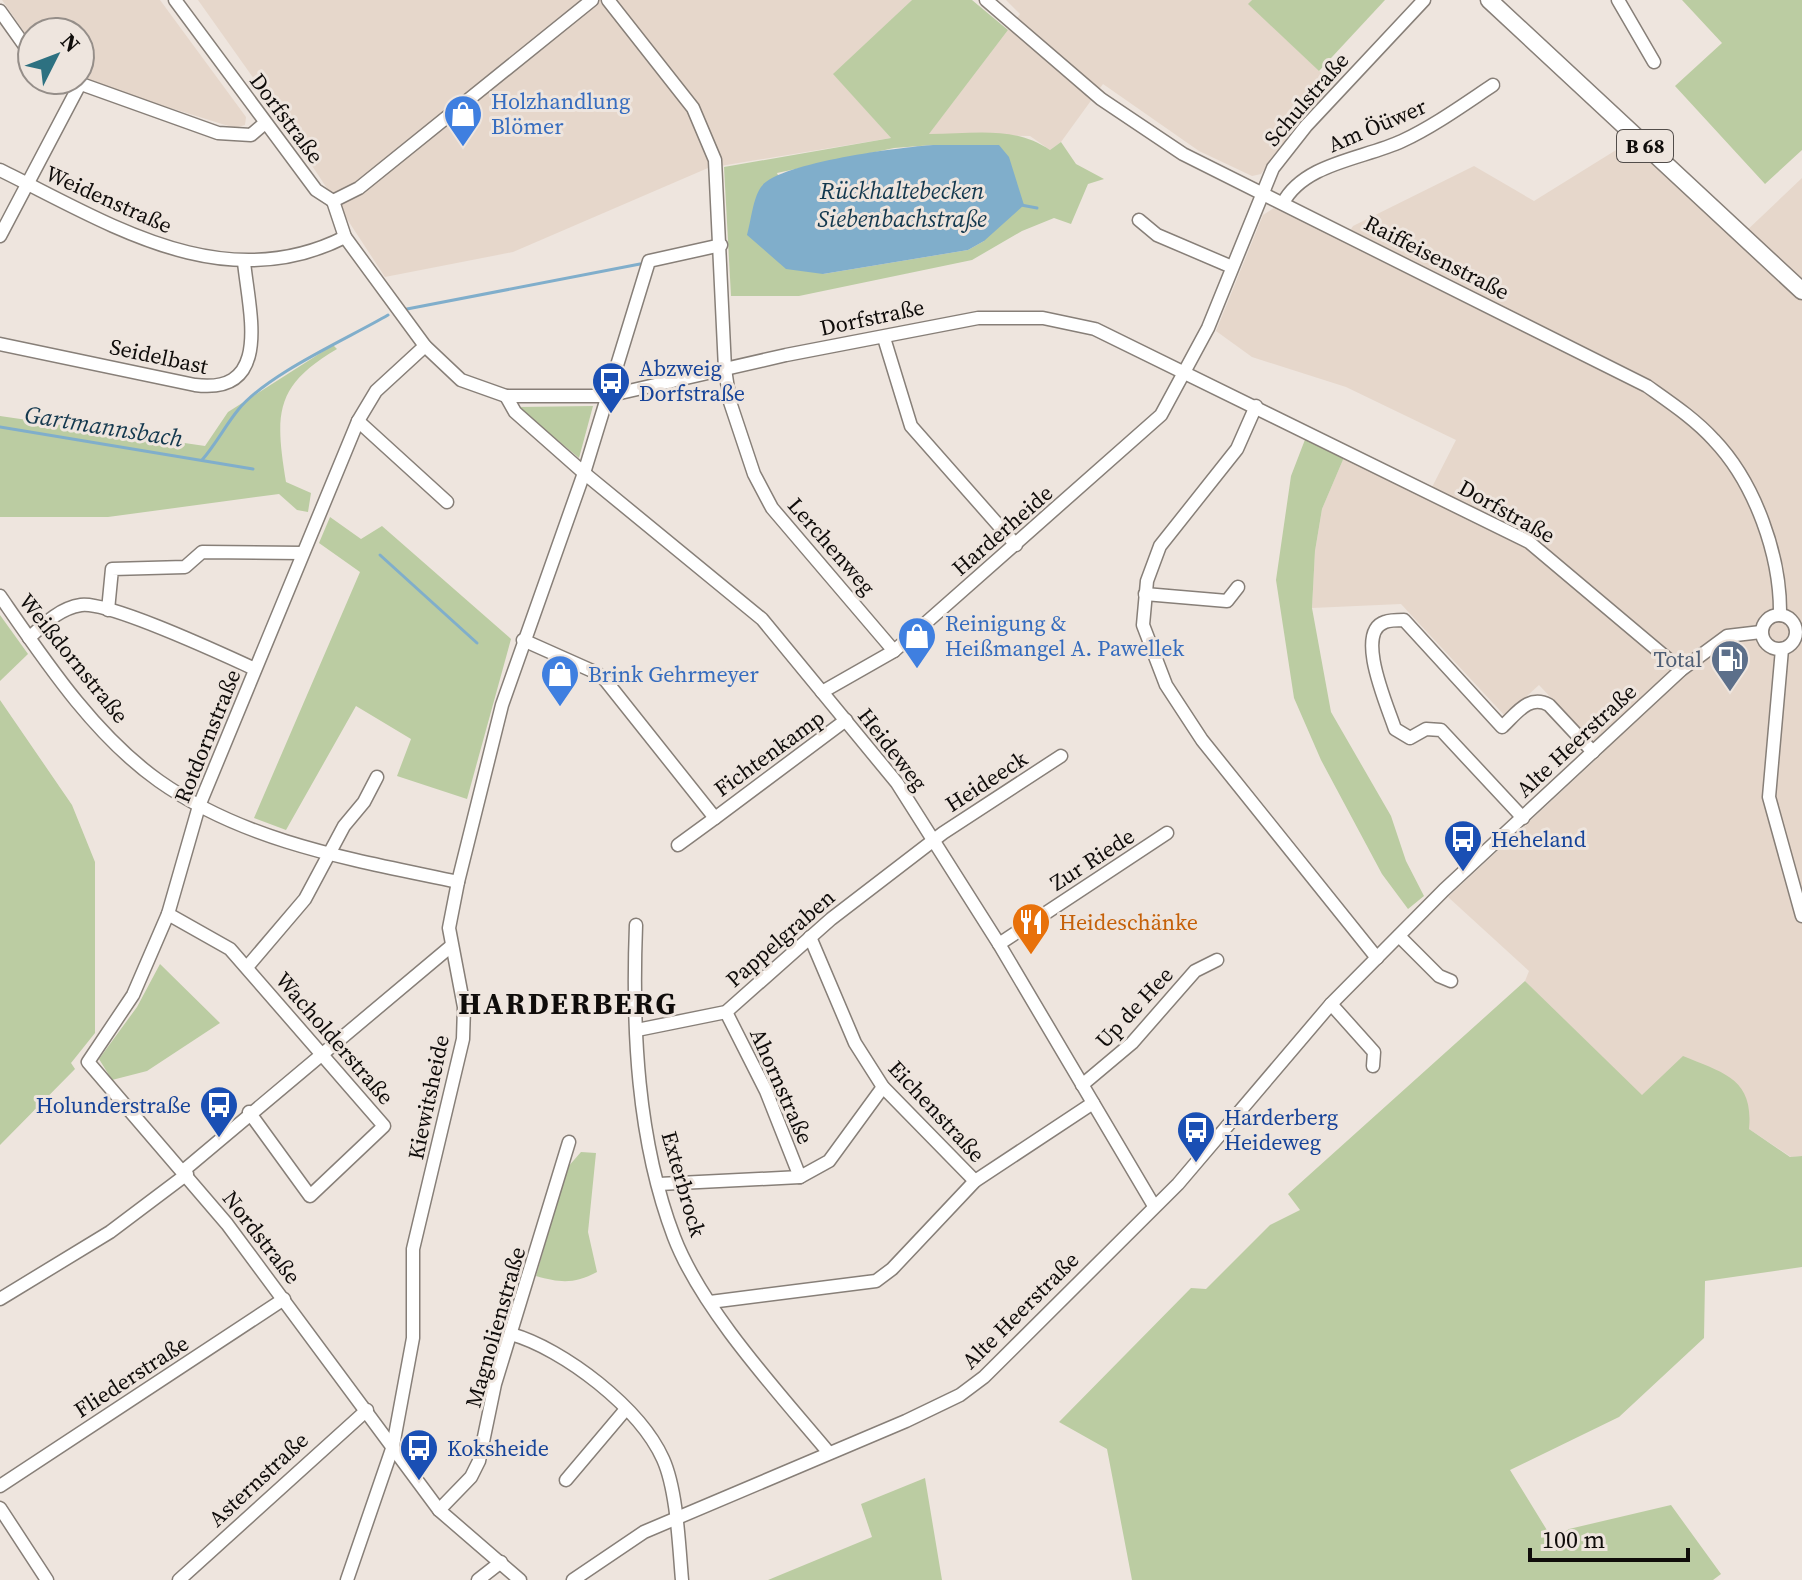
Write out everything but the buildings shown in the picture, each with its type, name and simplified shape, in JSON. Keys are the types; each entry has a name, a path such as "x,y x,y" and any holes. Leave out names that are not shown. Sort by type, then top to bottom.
{"main road":[{"name":"B 68","path":"1489,0 1802,291"}],"street":[{"name":"Dorfstraße","path":"175,0 316,190 333,201 345,237 425,346 461,380 506,396 607,396 884,338 948,321 1014,316 1043,318 1095,329 1529,542 1681,670"},
{"path":"333,201 359,188 592,0"},
{"name":"Lerchenweg","path":"608,0 693,108 715,160 725,369 730,402 754,474 772,508 894,651"},
{"name":"Raiffeisenstraße","path":"986,0 1118,112 1183,154 1647,386 1692,418 1716,442 1739,473 1756,506 1775,570 1780,615"},
{"name":"Schulstraße","path":"1185,371 1208,328 1273,168 1306,126 1424,0"},
{"path":"1618,0 1654,62"},
{"path":"0,11 16,34"},
{"name":"Am Öüwer","path":"1283,203 1289,191 1314,173 1403,140 1493,85"},
{"path":"96,89 218,133 251,135 265,123"},
{"path":"0,236 69,96"},
{"name":"Weidenstraße","path":"0,170 145,241 195,255 244,262 303,252 345,237"},
{"path":"1139,220 1157,235 1232,267"},
{"name":"Kiewitsheide","path":"347,1580 393,1446 413,1338 413,1249 463,1039 464,1007 450,947 449,928 502,705 584,473 649,261 721,245"},
{"name":"Seidelbast","path":"0,344 217,388 242,374 250,355 244,262"},
{"path":"884,338 911,426 1016,545"},
{"name":"Rotdornstraße","path":"88,1062 133,995 168,914 199,806 358,421 376,391 425,346"},
{"name":"Harderheide","path":"822,692 894,651 1016,545 1161,415 1185,371"},
{"name":"Heideweg","path":"506,396 515,412 584,473 762,619 897,783 999,944 1154,1206"},
{"path":"1256,406 1237,449 1160,546 1145,594 1143,625 1166,685 1202,740 1377,958"},
{"path":"358,421 447,502"},
{"path":"108,610 112,569 185,567 202,552 303,553"},
{"path":"1145,594 1227,601 1238,587"},
{"name":"Weißdornstraße","path":"0,596 97,724 157,780 199,806 261,834 328,854 458,882"},
{"path":"29,638 52,616 82,605 108,610 255,669"},
{"path":"1782,649 1767,646 1761,632 1765,622 1780,615 1790,619 1799,634 1782,649 1769,797 1802,916"},
{"path":"1523,818 1441,730 1426,729 1410,738 1395,729 1371,652 1374,630 1383,622 1404,620 1502,727 1529,702 1540,700 1549,705 1593,752"},
{"name":"Alte Heerstraße","path":"573,1580 644,1532 960,1395 984,1377 1203,1157 1331,1004 1399,936 1681,670 1727,636 1761,632"},
{"name":"Fichtenkamp","path":"523,640 597,673 715,818"},
{"name":"Fichtenkamp","path":"678,845 846,720"},
{"name":"Heideeck","path":"935,841 1061,756"},
{"path":"328,854 377,777"},
{"name":"Zur Riede","path":"999,944 1167,833"},
{"name":"Pappelgraben","path":"637,1030 726,1012 810,937 935,841"},
{"name":"Wacholderstraße","path":"248,966 305,899 328,854"},
{"name":"Wacholderstraße","path":"168,914 230,949 248,966 319,1055 384,1126 310,1196 249,1112"},
{"name":"Exterbrock","path":"636,925 639,1075 659,1184 675,1239 710,1302 829,1453"},
{"path":"1399,936 1439,976 1451,981"},
{"name":"Eichenstraße","path":"810,937 855,1043 883,1087 975,1181"},
{"path":"0,1299 110,1232 185,1172 249,1112 450,947"},
{"name":"Up de Hee","path":"1082,1085 1132,1043 1195,971 1217,960"},
{"path":"1331,1004 1374,1052 1373,1066"},
{"name":"Ahornstraße","path":"726,1012 766,1091 800,1177"},
{"name":"Nordstraße","path":"88,1062 185,1172 393,1446"},
{"path":"659,1184 800,1177 829,1161 883,1087"},
{"path":"710,1302 876,1281 892,1269 975,1181 1093,1103"},
{"name":"Magnolienstraße","path":"439,1510 471,1477 479,1461 495,1384 569,1142"},
{"name":"Fliederstraße","path":"0,1486 284,1299"},
{"path":"511,1334 554,1352 626,1409 648,1432 664,1462 682,1580"},
{"path":"566,1480 626,1409"},
{"name":"Asternstraße","path":"179,1580 367,1410"},
{"path":"393,1446 439,1510 520,1580"},
{"path":"0,1508 47,1580"},
{"path":"478,1580 501,1562"}],"shaded area":[{"path":"2,0 160,0 246,117 245,125 235,128 96,82 96,16 16,16 16,20"},
{"path":"198,0 912,0 834,74 891,138 708,168 513,252 385,277 271,103"},
{"path":"1006,0 1252,0 1249,4 1333,84 1292,131 1261,174 1252,176 1199,151 1103,84 1061,142 1050,150 1030,136 928,135 1020,14"},
{"path":"1637,137 1742,235 1802,178 1802,1156 1791,1157 1749,1129 1642,1096 1525,981 1529,971 1448,897 1603,753 1539,685 1505,716 1401,604 1312,608 1315,551 1322,509 1345,455 1427,497 1456,440 1346,387 1252,357 1216,331 1263,215 1274,208 1344,241 1353,226 1474,166 1534,201"}],"green space":[{"path":"912,0 972,0 1008,30 929,134 1007,134 1036,142 1050,150 1061,142 1076,164 1104,179 1088,184 1071,224 1054,218 1022,231 972,260 799,296 731,296 724,167 891,138 833,74","holes":["999,145 984,241 968,250 823,274 777,173 894,148"]},
{"path":"1252,0 1385,0 1319,71 1248,4"},
{"path":"1682,0 1802,0 1802,150 1765,184 1675,86 1722,43"},
{"path":"333,345 337,349 316,363 290,389 281,420 280,438 286,482 311,493 308,512 297,510 279,494 108,517 0,517 0,416 205,446 228,412"},
{"path":"593,406 579,458 518,407"},
{"path":"1306,437 1345,455 1322,509 1315,551 1312,608 1331,712 1391,816 1406,861 1424,896 1408,909 1382,874 1321,760 1294,698 1276,580 1291,476"},
{"path":"330,517 361,539 382,526 511,639 467,799 397,776 411,739 356,706 286,830 254,818 360,572 319,543"},
{"path":"0,615 28,654 0,681"},
{"path":"0,700 72,805 95,862 95,1033 71,1063 75,1069 0,1145"},
{"path":"160,964 220,1023 147,1071 112,1080 99,1059 137,1007"},
{"path":"1525,981 1642,1095 1683,1056 1733,1080 1746,1098 1749,1129 1790,1157 1802,1156 1802,1267 1705,1281 1704,1338 1619,1417 1510,1470 1553,1540 1569,1529 1671,1505 1721,1574 1713,1580 1132,1580 1107,1449 1059,1422 1191,1288 1206,1289 1270,1225 1300,1210 1288,1194"},
{"path":"581,1152 596,1153 588,1232 597,1272 567,1281 536,1276 567,1168"},
{"path":"925,1478 942,1580 768,1580 872,1537 861,1504"}],"water":[{"name":"Rückhaltebecken Siebenbachstraße","path":"933,145 999,145 1009,157 1024,205 984,241 968,250 823,274 786,269 747,235 758,192 772,178 841,158"}],"waterway":[{"name":"Gartmannsbach","path":"1021,205 1037,208"},
{"name":"Gartmannsbach","path":"407,309 640,264"},
{"name":"Gartmannsbach","path":"202,460 238,410 268,383 388,315"},
{"name":"Gartmannsbach","path":"0,427 253,469"},
{"path":"380,555 477,643"}],"place":[{"name":"Holzhandlung Blömer","path":"463,148"},
{"name":"Abzweig Dorfstraße","path":"611,415"},
{"name":"Reinigung & Heißmangel A. Pawellek","path":"917,670"},
{"name":"Total","path":"1730,693"},
{"name":"Brink Gehrmeyer","path":"560,708"},
{"name":"Heheland","path":"1463,873"},
{"name":"Heideschänke","path":"1031,956"},
{"name":"Holunderstraße","path":"219,1139"},
{"name":"Harderberg Heideweg","path":"1196,1164"},
{"name":"Koksheide","path":"419,1482"}],"district":[{"name":"HARDERBERG","path":"568,1003"}]}
